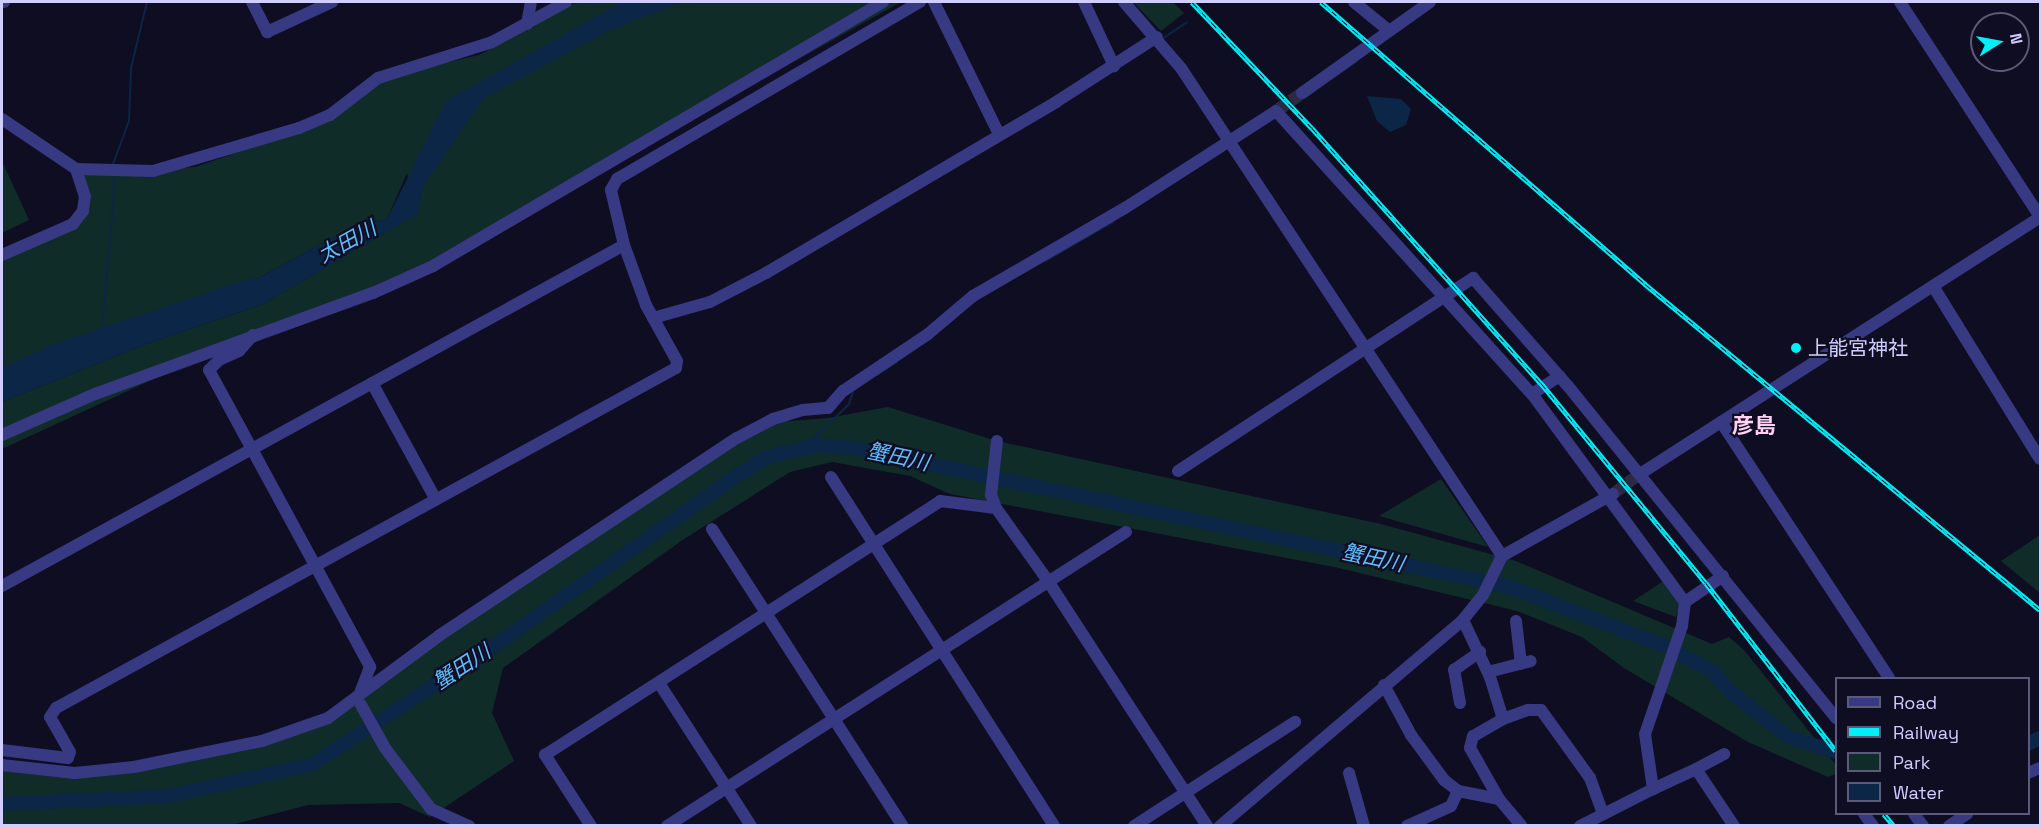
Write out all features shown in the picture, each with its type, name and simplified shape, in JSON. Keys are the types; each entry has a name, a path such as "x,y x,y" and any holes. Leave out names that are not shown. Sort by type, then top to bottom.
{"street":[{"path":"252,2 267,32 332,2"},
{"path":"527,24 531,2"},
{"path":"2,119 76,170 153,171 299,128 330,115 378,78 466,51 527,24 566,2"},
{"path":"2,435 94,394 373,292 433,266 883,2"},
{"path":"2,750 68,758 69,752 51,711 676,369 677,361 653,318 624,245 611,190 617,179 920,2"},
{"path":"934,2 999,134"},
{"path":"1084,2 1114,66"},
{"path":"1125,2 1157,37 1229,140 1502,560"},
{"path":"1135,2 1143,22"},
{"path":"1354,2 1387,29"},
{"path":"1302,93 1387,29 1430,2"},
{"path":"1640,474 2040,217 1900,2"},
{"path":"653,318 698,307 738,289 1114,66 1157,37"},
{"path":"2,765 75,773 183,758 309,727 360,705 440,635 731,442 773,419 803,410 828,408 843,391 928,334 973,296 1125,208 1229,140 1280,115 1447,297 1532,394 1611,495 1685,602 1682,626 1645,734 1653,789"},
{"path":"2,255 79,220 85,196 76,170"},
{"path":"2,586 624,245"},
{"path":"1178,471 1473,278 1560,376 1835,717"},
{"path":"1933,286 2040,459"},
{"path":"253,334 239,351 219,360 209,370 370,667 360,705 385,748 430,809 469,825"},
{"path":"1532,394 1560,376"},
{"path":"372,383 436,500"},
{"path":"1721,422 1888,677"},
{"path":"997,441 991,495 996,508 1048,581 1207,825"},
{"path":"831,477 939,651 1054,825"},
{"path":"1220,825 1463,620 1483,595 1502,560 1611,495"},
{"path":"591,825 545,756 940,501 996,508"},
{"path":"712,529 903,825"},
{"path":"667,825 1126,532"},
{"path":"1685,602 1723,576"},
{"path":"1463,620 1480,652 1503,719"},
{"path":"1488,672 1526,663 1516,621"},
{"path":"1460,703 1454,670 1480,652"},
{"path":"660,683 751,825"},
{"path":"1384,685 1411,735 1444,780 1458,791 1499,799"},
{"path":"1522,825 1499,799 1470,748 1473,736 1503,719 1528,710 1541,710 1590,778 1603,814"},
{"path":"1134,825 1295,722"},
{"path":"1580,825 1724,754"},
{"path":"1696,769 1734,825"},
{"path":"1349,773 1364,825"},
{"path":"1407,825 1451,806 1458,791"},
{"path":"1949,825 1964,815"}],"green space":[{"path":"576,2 901,2 397,283 236,341 2,449 2,402 146,344 261,305 417,214 407,173 387,219 357,225 236,290 2,374 2,254 79,220 85,170 140,171 195,167 330,121 378,78 479,55"},
{"path":"1133,2 1173,2 1184,13 1161,31"},
{"path":"2,161 29,220 2,233"},
{"path":"888,407 997,441 1381,524 1516,561 1712,644 1729,637 1744,650 1835,764 1835,774 1828,777 1748,742 1624,668 1582,637 1517,611 1339,568 950,494 910,476 832,462 790,472 684,539 503,668 492,713 514,761 430,817 399,803 308,805 231,825 2,826 2,770 54,771 191,756 309,727 727,449 776,422 828,418"},
{"path":"1441,479 1488,547 1379,516"},
{"path":"2040,535 2040,593 2001,561"},
{"path":"1665,580 1680,603 1676,617 1633,601"}],"water":[{"path":"622,2 682,2 608,31 484,98 423,186 418,214 261,305 146,344 2,402 2,374 236,290 357,225 387,219 446,101"},
{"path":"1367,96 1401,99 1411,109 1406,125 1390,132 1377,121"}],"waterway":[{"path":"113,164 129,121 131,68 147,2"},
{"path":"1162,39 1187,22"},
{"path":"1283,113 1357,61"},
{"path":"101,338 114,194 112,173"},
{"path":"1045,261 1113,222"},
{"name":"太田川","path":"2,375 59,350 252,285"},
{"path":"877,375 897,362"},
{"path":"805,447 849,404 854,389"},
{"name":"蟹田川","path":"2,804 169,796 313,764 493,647 738,475 767,457 817,445 854,448 1510,587 1667,647 1712,671 1732,693 1789,737 1835,752"},
{"name":"蟹田川","path":"2030,743 2040,738"}],"tunnel":[{"path":"1276,111 1302,93"},
{"path":"1613,494 1640,474"}],"railway":[{"path":"1192,2 1312,128 1541,383 1706,583 1835,750"},
{"path":"1321,2 1645,284 2040,610"},
{"path":"1885,815 1894,826"}],"place":[{"name":"上能宮神社","path":"1796,348"}],"district":[{"name":"彦島","path":"1754,426"}]}
